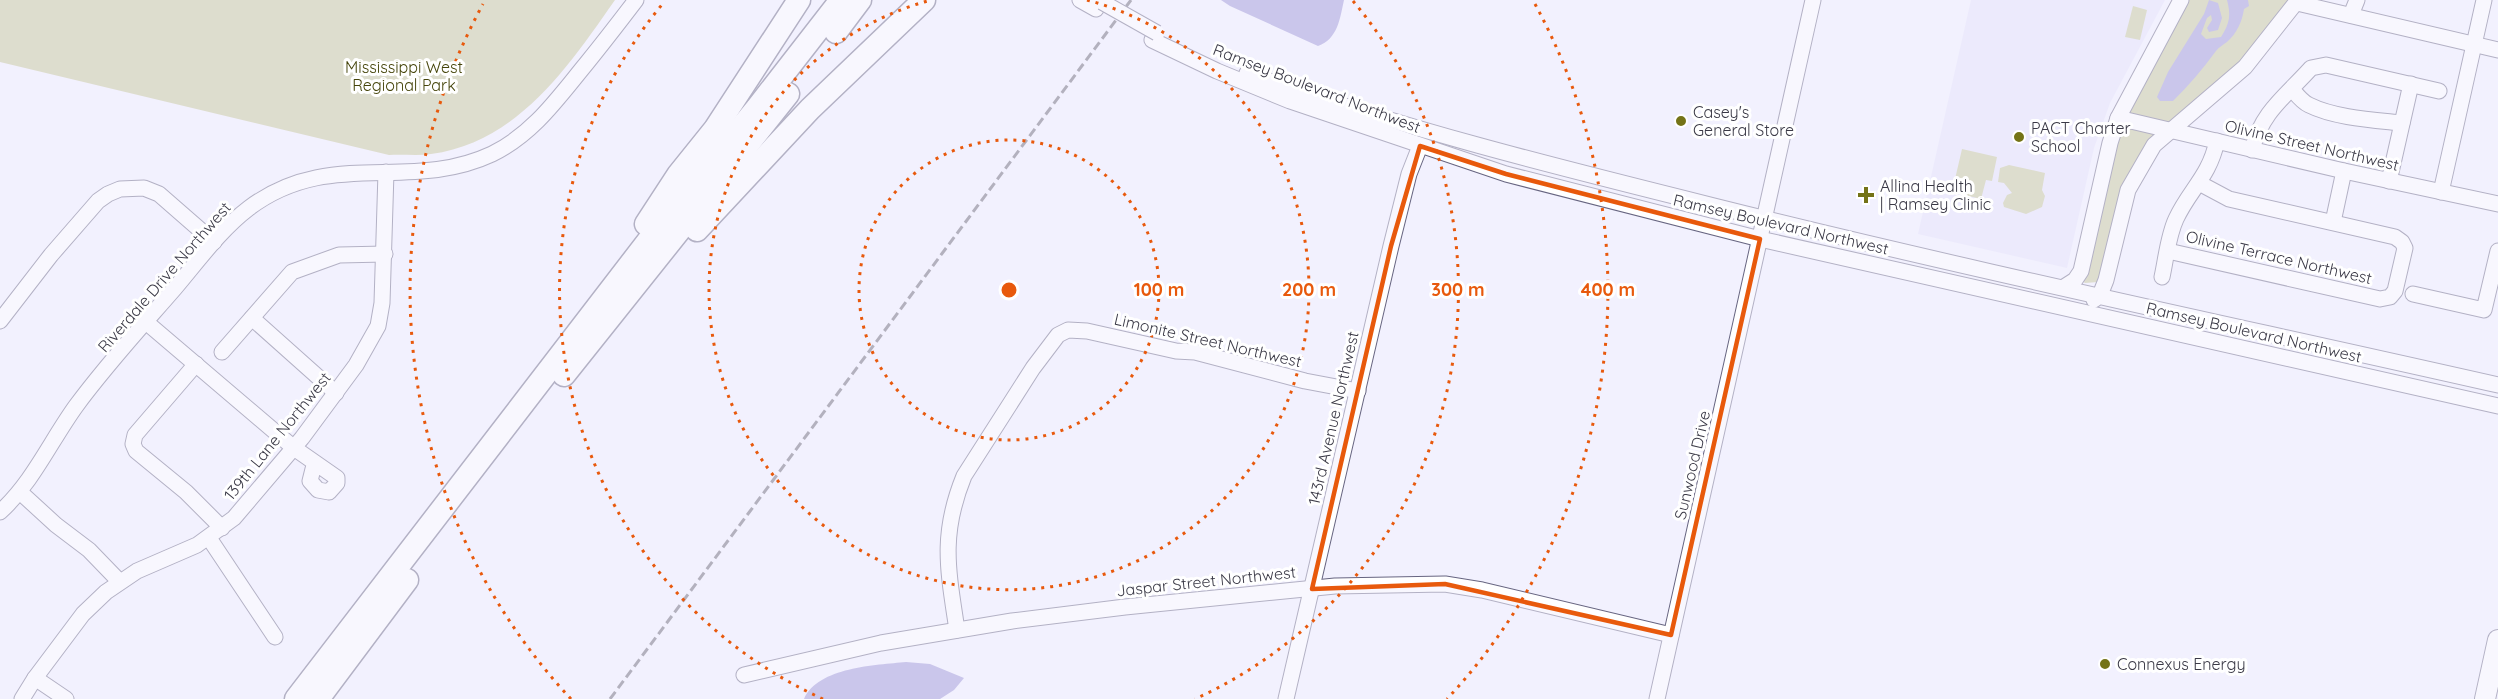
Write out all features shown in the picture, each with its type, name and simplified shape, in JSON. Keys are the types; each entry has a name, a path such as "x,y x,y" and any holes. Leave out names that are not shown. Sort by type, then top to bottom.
{"highway":[{"path":"550,369 678,175 715,129 799,0"},
{"path":"296,699 652,236 757,108 841,0"},
{"path":"318,699 598,332 860,0"},
{"path":"598,332 802,117 924,0"}],"main road":[{"path":"2485,699 2498,640"}],"street":[{"name":"Riverdale Drive Northwest","path":"0,512 20,492 77,405 214,242 250,208 291,185 333,174 433,171 453,168 492,154 518,138 547,112 636,0"},
{"name":"Ramsey Boulevard Northwest","path":"1080,0 1099,3 1217,70 1290,100 1419,146 1517,177 1760,239 2498,406"},
{"name":"Sunwood Drive","path":"1657,699 1813,0"},
{"path":"2064,287 2075,280 2081,271 2110,143 2118,118 2181,0"},
{"path":"2351,15 2357,0"},
{"path":"2441,192 2484,0"},
{"path":"1931,278 1948,273 2082,304 2091,303 2100,295 2106,280 2128,190 2154,145 2245,67 2298,1 2498,50"},
{"name":"Ramsey Boulevard Northwest","path":"1155,36 1251,74 1440,136 1554,167 1765,219 2498,386"},
{"path":"2253,150 2261,123 2269,112 2311,68 2319,65 2439,91"},
{"path":"2389,181 2411,84"},
{"path":"2292,89 2302,100 2315,107 2363,119 2402,123"},
{"name":"Olivine Street Northwest","path":"2118,118 2344,171 2498,204"},
{"path":"2162,277 2175,222 2213,158 2217,141"},
{"name":"143rd Avenue Northwest","path":"1286,699 1405,187 1419,146"},
{"path":"2199,183 2229,199 2333,222 2344,171"},
{"name":"139th Lane Northwest","path":"22,699 83,614 119,581 209,538 249,501 294,448 367,349 378,326 382,303 386,172"},
{"path":"0,321 51,255 98,201 120,189 144,188 159,194 214,242"},
{"name":"Olivine Terrace Northwest","path":"2168,250 2380,299 2390,297 2399,272 2404,248 2402,242 2396,237 2333,222"},
{"path":"2413,294 2484,310 2498,251"},
{"path":"222,352 292,272 339,255 385,254"},
{"path":"252,318 336,393"},
{"path":"146,322 294,448 317,464"},
{"name":"Limonite Street Northwest","path":"957,630 947,560 951,516 964,476 1052,340 1068,330 1087,331 1176,351 1195,352 1305,381 1358,391"},
{"path":"196,364 135,435 133,444 136,451 186,492 222,528"},
{"path":"20,492 95,556 119,581"},
{"path":"209,538 274,637"},
{"name":"Jaspar Street Northwest","path":"744,675 881,643 957,630 1125,606 1312,589 1445,584 1482,590 1671,634"},
{"path":"35,678 66,699"}],"highlighted area":[{"path":"1420,146 1506,174 1760,239 1671,635 1445,584 1312,589 1391,246"}],"shaded area":[{"path":"1221,0 1344,0 1334,33 1325,43 1318,46"},
{"name":"PACT Charter School","path":"1971,0 2165,0 2110,103 2094,148 2067,268 1918,234"},
{"path":"2209,0 2218,3 2222,18 2218,30 2209,32 2207,28 2212,20 2211,15 2207,18 2201,34 2206,39 2221,37 2224,32 2229,19 2227,0 2248,0 2249,6 2244,9 2234,35 2217,50 2173,101 2160,101 2157,97 2168,72 2204,14"},
{"path":"906,662 930,664 964,678 954,690 940,699 804,699 811,688 835,674 864,667"}],"green space":[{"name":"Mississippi West Regional Park","path":"0,0 615,0 559,75 515,118 490,134 462,147 431,154 389,155 0,62"},
{"path":"2186,0 2293,0 2238,67 2153,142 2103,274 2098,282 2085,283 2081,280 2113,153 2132,99"},
{"path":"2133,6 2147,10 2140,40 2125,37"},
{"path":"1962,149 1997,157 1992,181 1986,180 1981,199 1952,192"},
{"path":"2009,165 2045,173 2042,190 2045,196 2042,207 2026,214 2004,207 2003,203 2007,195 2012,193 2004,183 1998,182 2000,168"}],"railway":[{"path":"610,699 1131,0"}],"place":[{"name":"Casey's General Store","path":"1681,121"},
{"name":"PACT Charter School","path":"2019,137"},
{"name":"Allina Health | Ramsey Clinic","path":"1866,195"},
{"name":"Connexus Energy","path":"2105,664"}]}
